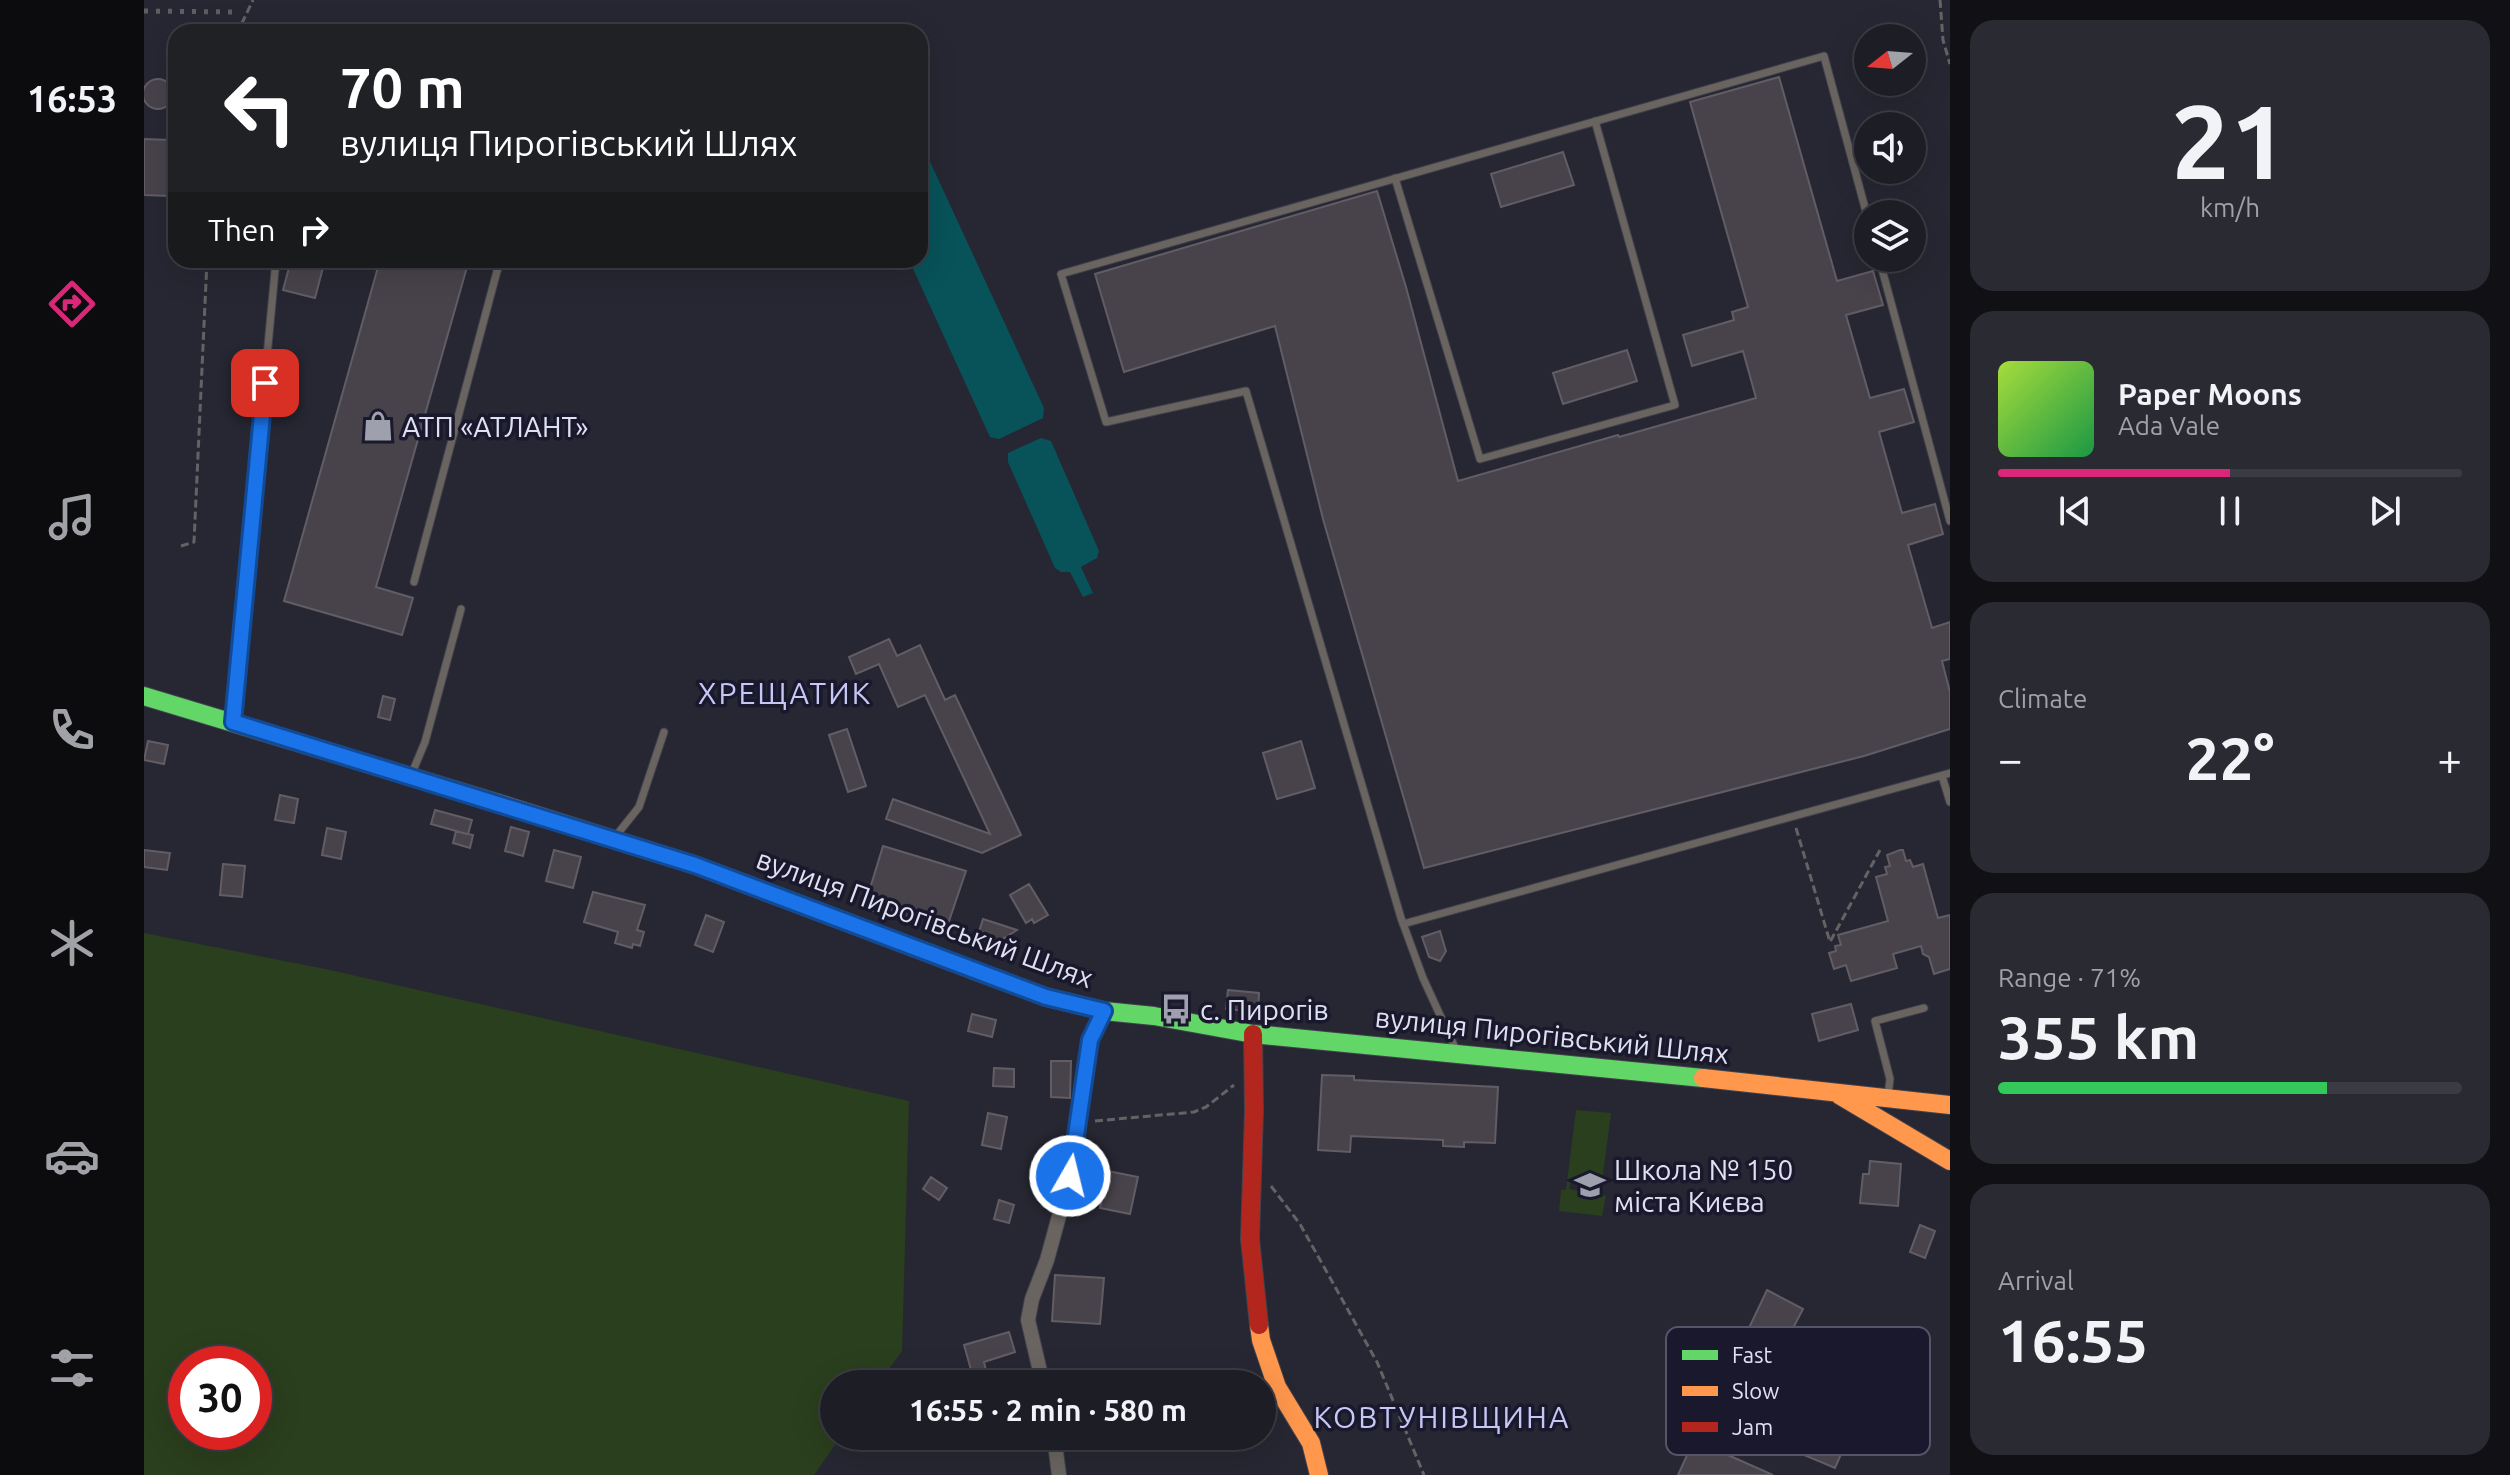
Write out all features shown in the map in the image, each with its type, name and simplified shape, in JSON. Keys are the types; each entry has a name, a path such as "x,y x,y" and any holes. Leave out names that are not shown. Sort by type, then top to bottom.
{"street":[{"name":"вулиця Пирогівський Шлях","path":"144,696 695,865 1046,997 1104,1011 1154,1016 1253,1034 1950,1105"},
{"path":"1040,1370 1028,1320 1070,1176 1090,1040 1104,1011"},
{"path":"1253,1034 1250,1239 1261,1340 1277,1387 1311,1443 1319,1475"},
{"path":"1832,1091 1950,1161"},
{"path":"1056,1450 1059,1475"}],"lane":[{"path":"1458,1054 1423,978 1403,924 1246,391 1106,422 1061,274 1824,56 1863,200"},
{"path":"1395,178 1480,459 1675,405 1595,121"},
{"path":"233,722 275,268"},
{"path":"414,582 498,268"},
{"path":"1883,272 1950,521"},
{"path":"411,776 425,742 461,609"},
{"path":"613,839 639,807 664,732"},
{"path":"1403,924 1946,774 1950,802"},
{"path":"1888,1098 1890,1079 1875,1021 1924,1008"}],"path":[{"path":"241,24 253,0"},
{"path":"1940,0 1943,40 1950,64"},
{"path":"181,546 194,542 207,268"},
{"path":"1793,817 1830,942 1880,850"},
{"path":"1077,1122 1194,1112 1206,1107 1254,1068"},
{"path":"1272,1186 1300,1224 1377,1362 1424,1475"}],"green space":[{"path":"144,933 330,970 909,1101 902,1351 888,1370 820,1370 820,1450 831,1450 814,1475 144,1475"},
{"path":"1576,1110 1611,1113 1602,1182 1571,1178 1569,1189 1606,1196 1602,1216 1559,1211 1561,1190 1566,1190"}],"water":[{"path":"928,157 1044,408 1043,418 999,439 990,437 913,268 928,268"},
{"path":"1041,438 1051,441 1099,551 1097,558 1081,567 1093,593 1083,597 1070,572 1055,568 1008,462 1008,453"}],"building":[{"path":"1779,77 1837,281 1873,272 1883,305 1846,315 1870,398 1904,389 1914,422 1879,432 1902,513 1935,504 1943,534 1908,545 1932,628 1950,622 1950,659 1942,661 1950,692 1950,729 1864,756 1424,868 1323,519 1275,326 1124,372 1095,274 1377,191 1458,481 1756,398 1743,351 1692,366 1683,335 1734,320 1732,312 1748,307 1690,102"},
{"path":"152,80 168,82 168,106 152,108 144,100 144,88"},
{"path":"144,139 168,140 168,196 144,195"},
{"path":"1563,152 1574,185 1501,207 1491,174"},
{"path":"289,268 323,268 315,298 283,290"},
{"name":"АТП «АТЛАНТ»","path":"378,268 467,268 376,587 413,598 402,635 284,601"},
{"path":"1627,350 1637,381 1563,404 1553,373"},
{"path":"889,639 897,656 920,645 945,700 955,695 1021,835 982,853 886,819 893,799 990,834 925,695 898,707 879,664 856,674 849,657"},
{"path":"383,696 395,699 390,720 378,717"},
{"path":"847,729 866,786 848,792 829,735"},
{"path":"148,741 168,745 164,764 144,760"},
{"path":"1301,741 1315,788 1277,799 1263,753"},
{"path":"280,795 298,799 294,823 275,820"},
{"path":"435,810 472,820 468,834 473,835 470,848 453,843 456,831 467,834 431,824"},
{"path":"511,827 529,832 523,856 505,851"},
{"path":"327,828 346,832 341,859 322,855"},
{"path":"883,846 966,871 948,924 918,914 915,923 864,908"},
{"path":"144,850 170,853 167,870 144,867"},
{"path":"554,850 581,857 573,888 546,881"},
{"path":"1900,850 1913,867 1923,864 1938,918 1950,915 1950,969 1934,974 1929,957 1923,954 1921,946 1893,954 1897,968 1851,981 1846,965 1834,969 1829,953 1836,951 1835,946 1841,945 1838,935 1888,921 1876,877 1887,874 1885,867 1890,866 1887,855"},
{"path":"223,864 245,866 242,897 220,895"},
{"path":"1029,884 1048,915 1034,923 1032,919 1026,923 1010,895"},
{"path":"593,892 645,905 637,930 644,932 640,946 633,944 632,948 615,943 618,932 584,922"},
{"path":"706,915 724,922 713,952 695,945"},
{"path":"983,919 1017,930 995,944 977,938"},
{"path":"1440,931 1446,951 1440,961 1429,957 1422,937"},
{"path":"1228,990 1259,993 1258,1012 1226,1009"},
{"path":"1851,1004 1858,1030 1819,1041 1812,1014"},
{"path":"972,1014 996,1020 992,1037 968,1031"},
{"path":"1051,1061 1071,1061 1070,1098 1051,1097"},
{"path":"994,1068 1014,1069 1014,1087 993,1086"},
{"path":"1322,1075 1354,1076 1354,1080 1498,1087 1495,1143 1464,1142 1464,1147 1443,1146 1443,1140 1351,1136 1350,1152 1318,1150"},
{"path":"988,1113 1007,1117 1001,1149 982,1145"},
{"path":"1870,1161 1901,1164 1898,1206 1860,1203 1863,1174 1869,1174"},
{"path":"1108,1171 1138,1177 1130,1214 1100,1208"},
{"path":"931,1177 947,1188 939,1200 923,1189"},
{"path":"999,1200 1014,1205 1009,1223 994,1219"},
{"path":"1920,1225 1935,1231 1925,1258 1910,1252"},
{"path":"1055,1275 1104,1278 1100,1324 1052,1321"},
{"path":"1767,1290 1803,1309 1794,1327 1749,1327"},
{"path":"1009,1332 1015,1352 984,1362 986,1370 971,1370 964,1345"},
{"path":"1687,1455 1728,1455 1773,1475 1678,1475"},
{"path":"1804,1455 1841,1455 1835,1468"}],"railway":[{"path":"144,11 239,12"}],"traffic: fast":[{"path":"144,696 498,803"},
{"path":"973,970 1046,997 1104,1011 1154,1016 1253,1034 1703,1078"}],"traffic: slow":[{"path":"498,803 695,865 973,970"},
{"path":"1703,1078 1950,1105"},
{"path":"1839,1095 1950,1161"},
{"path":"1259,1325 1277,1387 1311,1443 1319,1475"}],"traffic: jam":[{"path":"1253,1034 1250,1239 1259,1325"}],"place":[{"name":"АТП «АТЛАНТ»","path":"378,426"},
{"name":"с. Пирогів","path":"1176,1009"},
{"name":"Школа № 150 міста Києва","path":"1590,1185"}],"district":[{"name":"ХРЕЩАТИК","path":"785,693"},
{"name":"КОВТУНІВЩИНА","path":"1442,1417"}],"route":[{"path":"265,383 233,722 695,865 1046,997 1104,1011 1090,1040 1070,1176"}]}
